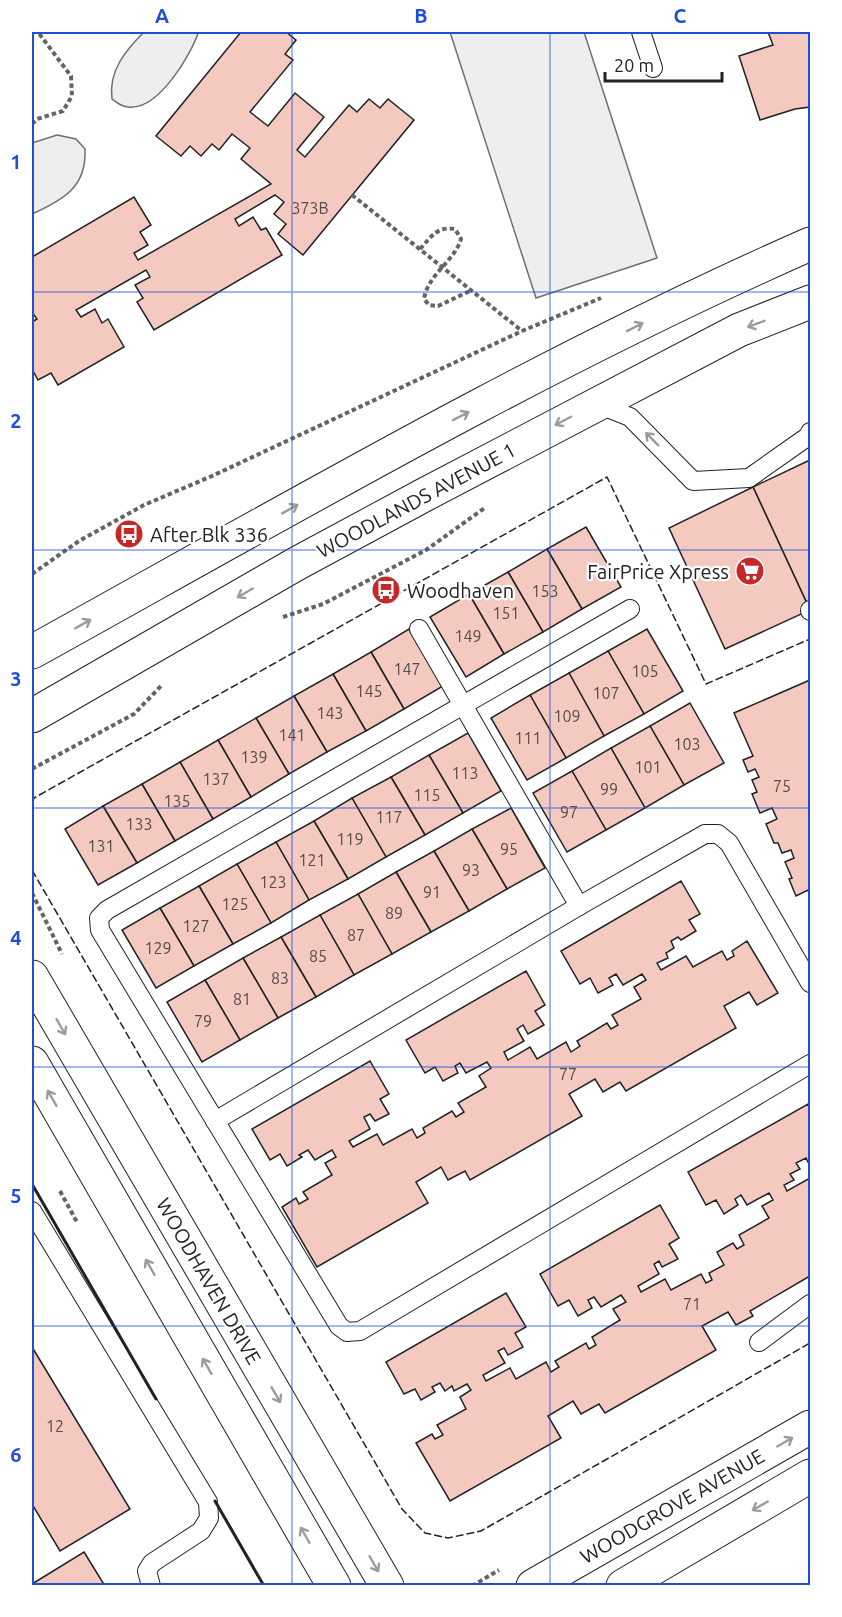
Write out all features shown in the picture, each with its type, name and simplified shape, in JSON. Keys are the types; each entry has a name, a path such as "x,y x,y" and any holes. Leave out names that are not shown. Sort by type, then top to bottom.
{"street":[{"path":"32,652 427,433 709,288 810,244"},
{"name":"WOODLANDS AVENUE 1","path":"41,711 296,564 597,404 739,330 810,303"},
{"path":"32,734 44,724 41,711"},
{"name":"WOODHAVEN DRIVE","path":"32,977 387,1586"},
{"path":"32,1063 334,1586"},
{"name":"WOODGROVE AVENUE","path":"533,1586 810,1427"},
{"path":"623,1586 810,1476"}],"lane":[{"path":"641,32 653,68"},
{"path":"597,404 630,417 693,481 751,482 810,434"},
{"path":"630,609 107,910 99,918 100,930 339,1326 347,1332 360,1331 810,1064"},
{"path":"419,629 579,906"},
{"path":"214,1121 705,834 718,834 729,843 810,983"},
{"path":"32,1211 208,1502 209,1518 201,1531 152,1563 147,1571 151,1586"},
{"path":"759,1341 810,1304"}],"path":[{"path":"32,36 39,32 71,76 72,96 63,111 37,119 32,124"},
{"path":"32,574 79,541 144,506 522,331 352,195"},
{"path":"420,249 436,231 445,227 455,229 461,239 458,248 426,287 424,299 429,305 438,306 472,290"},
{"path":"278,619 323,604 426,550 494,501"},
{"path":"32,770 134,714 167,680"}],"shaded area":[{"path":"144,32 198,33 189,54 164,89 143,104 133,107 124,106 112,99 113,79 125,54"},
{"path":"450,32 584,32 657,258 536,298"},
{"path":"57,135 76,139 85,149 82,173 77,183 63,197 32,214 32,143"}],"building":[{"path":"241,32 286,32 296,40 285,54 293,60 250,112 268,126 295,93 324,117 297,150 305,157 349,105 357,112 369,99 380,108 388,99 414,120 303,255 278,234 286,224 274,214 284,202 275,195 235,219 239,226 253,217 261,230 266,228 282,255 154,330 137,302 143,298 135,285 150,277 146,270 76,310 81,317 95,309 102,323 108,319 124,347 58,385 51,373 38,380 32,369 32,322 37,319 32,312 32,257 134,197 151,225 140,232 148,245 134,253 138,260 271,184 241,159 250,148 232,134 219,150 212,144 201,156 190,146 181,156 156,136"},
{"path":"768,32 810,32 810,107 795,109 760,120 739,56 773,45"},
{"path":"810,460 810,610 753,487"},
{"path":"753,487 810,610 725,649 669,528"},
{"path":"586,527 621,587 582,609 547,549"},
{"path":"547,549 582,609 543,632 508,572"},
{"path":"508,572 543,632 504,654 469,594"},
{"path":"469,594 504,654 466,677 430,617"},
{"path":"409,629 443,686 404,709 371,652"},
{"path":"647,629 683,691 644,714 608,651"},
{"path":"608,651 644,714 604,736 569,673"},
{"path":"371,652 404,709 366,731 333,674"},
{"path":"569,673 604,736 566,758 530,695"},
{"path":"333,674 366,731 327,752 294,696"},
{"path":"810,680 810,896 808,890 796,896 785,862 794,858 791,850 782,853 778,843 774,843 766,824 777,819 772,808 760,813 752,794 757,792 752,780 759,777 755,769 748,772 743,760 753,756 734,713"},
{"path":"530,695 566,758 527,780 491,718"},
{"path":"294,696 327,752 289,774 256,718"},
{"path":"690,703 724,763 684,785 650,726"},
{"path":"256,718 289,774 251,797 218,740"},
{"path":"650,726 684,785 645,808 611,748"},
{"path":"468,733 501,791 463,813 429,755"},
{"path":"218,740 251,797 213,819 180,762"},
{"path":"611,748 645,808 606,830 572,771"},
{"path":"429,755 463,813 425,835 391,777"},
{"path":"180,762 213,819 175,841 142,784"},
{"path":"572,771 606,830 567,852 533,793"},
{"path":"391,777 425,835 386,857 352,798"},
{"path":"142,784 175,841 137,863 103,806"},
{"path":"352,798 386,857 348,879 314,821"},
{"path":"103,806 137,863 98,885 65,829"},
{"path":"511,808 545,868 507,889 472,829"},
{"path":"314,821 348,879 309,900 276,842"},
{"path":"472,829 507,889 469,911 434,851"},
{"path":"276,842 309,900 271,923 237,864"},
{"path":"434,851 469,911 431,932 396,872"},
{"path":"237,864 271,923 233,944 199,886"},
{"path":"396,872 431,932 392,954 358,894"},
{"path":"681,881 700,914 689,920 696,931 681,940 678,937 671,941 674,948 666,953 668,958 657,963 661,970 686,956 693,967 722,951 727,960 734,956 732,951 747,941 778,993 757,1005 749,992 724,1006 736,1028 626,1091 620,1082 603,1092 595,1079 569,1094 582,1116 470,1180 465,1171 448,1180 441,1167 416,1182 428,1203 317,1267 282,1207 296,1198 299,1204 308,1199 303,1192 332,1175 325,1163 336,1157 332,1150 315,1160 308,1150 299,1155 302,1157 287,1166 280,1154 270,1160 252,1129 370,1061 389,1094 380,1099 389,1114 375,1121 370,1114 364,1117 370,1129 349,1141 353,1147 377,1134 383,1145 412,1129 417,1138 425,1133 423,1128 452,1111 456,1117 464,1112 458,1103 486,1087 479,1076 491,1068 487,1062 466,1073 460,1063 455,1066 458,1073 443,1081 435,1067 425,1073 406,1040 526,971 545,1005 535,1011 544,1025 528,1034 523,1025 517,1029 524,1041 504,1052 508,1060 530,1047 537,1059 566,1042 571,1052 580,1046 577,1041 607,1023 611,1029 618,1025 612,1015 641,999 634,987 646,980 642,974 623,985 616,974 609,978 613,985 598,993 590,978 580,984 561,951"},
{"path":"199,886 233,944 194,966 160,908"},
{"path":"358,894 392,954 354,975 320,915"},
{"path":"160,908 194,966 156,988 122,930"},
{"path":"320,915 354,975 316,997 281,937"},
{"path":"281,937 316,997 278,1018 243,958"},
{"path":"243,958 278,1018 240,1040 205,980"},
{"path":"205,980 240,1040 202,1062 167,1002"},
{"path":"808,1104 810,1109 810,1161 808,1162 806,1158 796,1163 800,1169 790,1174 794,1180 784,1185 787,1191 810,1178 810,1276 750,1311 753,1316 736,1325 728,1312 702,1326 716,1350 605,1413 599,1404 581,1414 573,1401 548,1416 561,1438 450,1501 416,1443 432,1434 435,1439 443,1435 437,1425 466,1409 460,1397 471,1390 467,1384 454,1391 452,1386 445,1391 440,1383 432,1387 435,1392 421,1400 415,1389 404,1394 386,1362 506,1293 526,1327 515,1333 523,1347 508,1355 504,1348 498,1351 505,1363 483,1375 486,1381 510,1368 516,1379 546,1362 551,1372 559,1367 555,1361 586,1343 589,1349 596,1345 592,1337 620,1320 613,1309 626,1302 621,1295 601,1307 594,1297 588,1300 592,1308 578,1316 569,1300 558,1306 540,1274 660,1205 679,1238 669,1244 678,1259 662,1267 659,1261 654,1264 659,1274 638,1286 641,1292 665,1279 671,1290 701,1274 706,1283 712,1280 709,1273 724,1265 717,1252 733,1243 737,1249 744,1245 739,1235 769,1218 762,1206 773,1200 769,1193 747,1205 741,1195 735,1199 738,1205 724,1214 716,1200 706,1205 688,1172"},
{"path":"32,1347 130,1509 60,1551 32,1504"},
{"path":"84,1552 105,1586 32,1586 32,1584"}],"fence":[{"path":"32,803 34,798 607,477 706,684 810,639"},
{"path":"32,870 402,1509 425,1533 448,1538 481,1531 810,1343"}],"wall":[{"path":"32,1184 156,1399"},
{"path":"215,1501 264,1586"}],"place":[{"name":"After Blk 336","path":"129,534"},
{"name":"FairPrice Xpress","path":"750,571"},
{"name":"Woodhaven","path":"386,590"}]}
